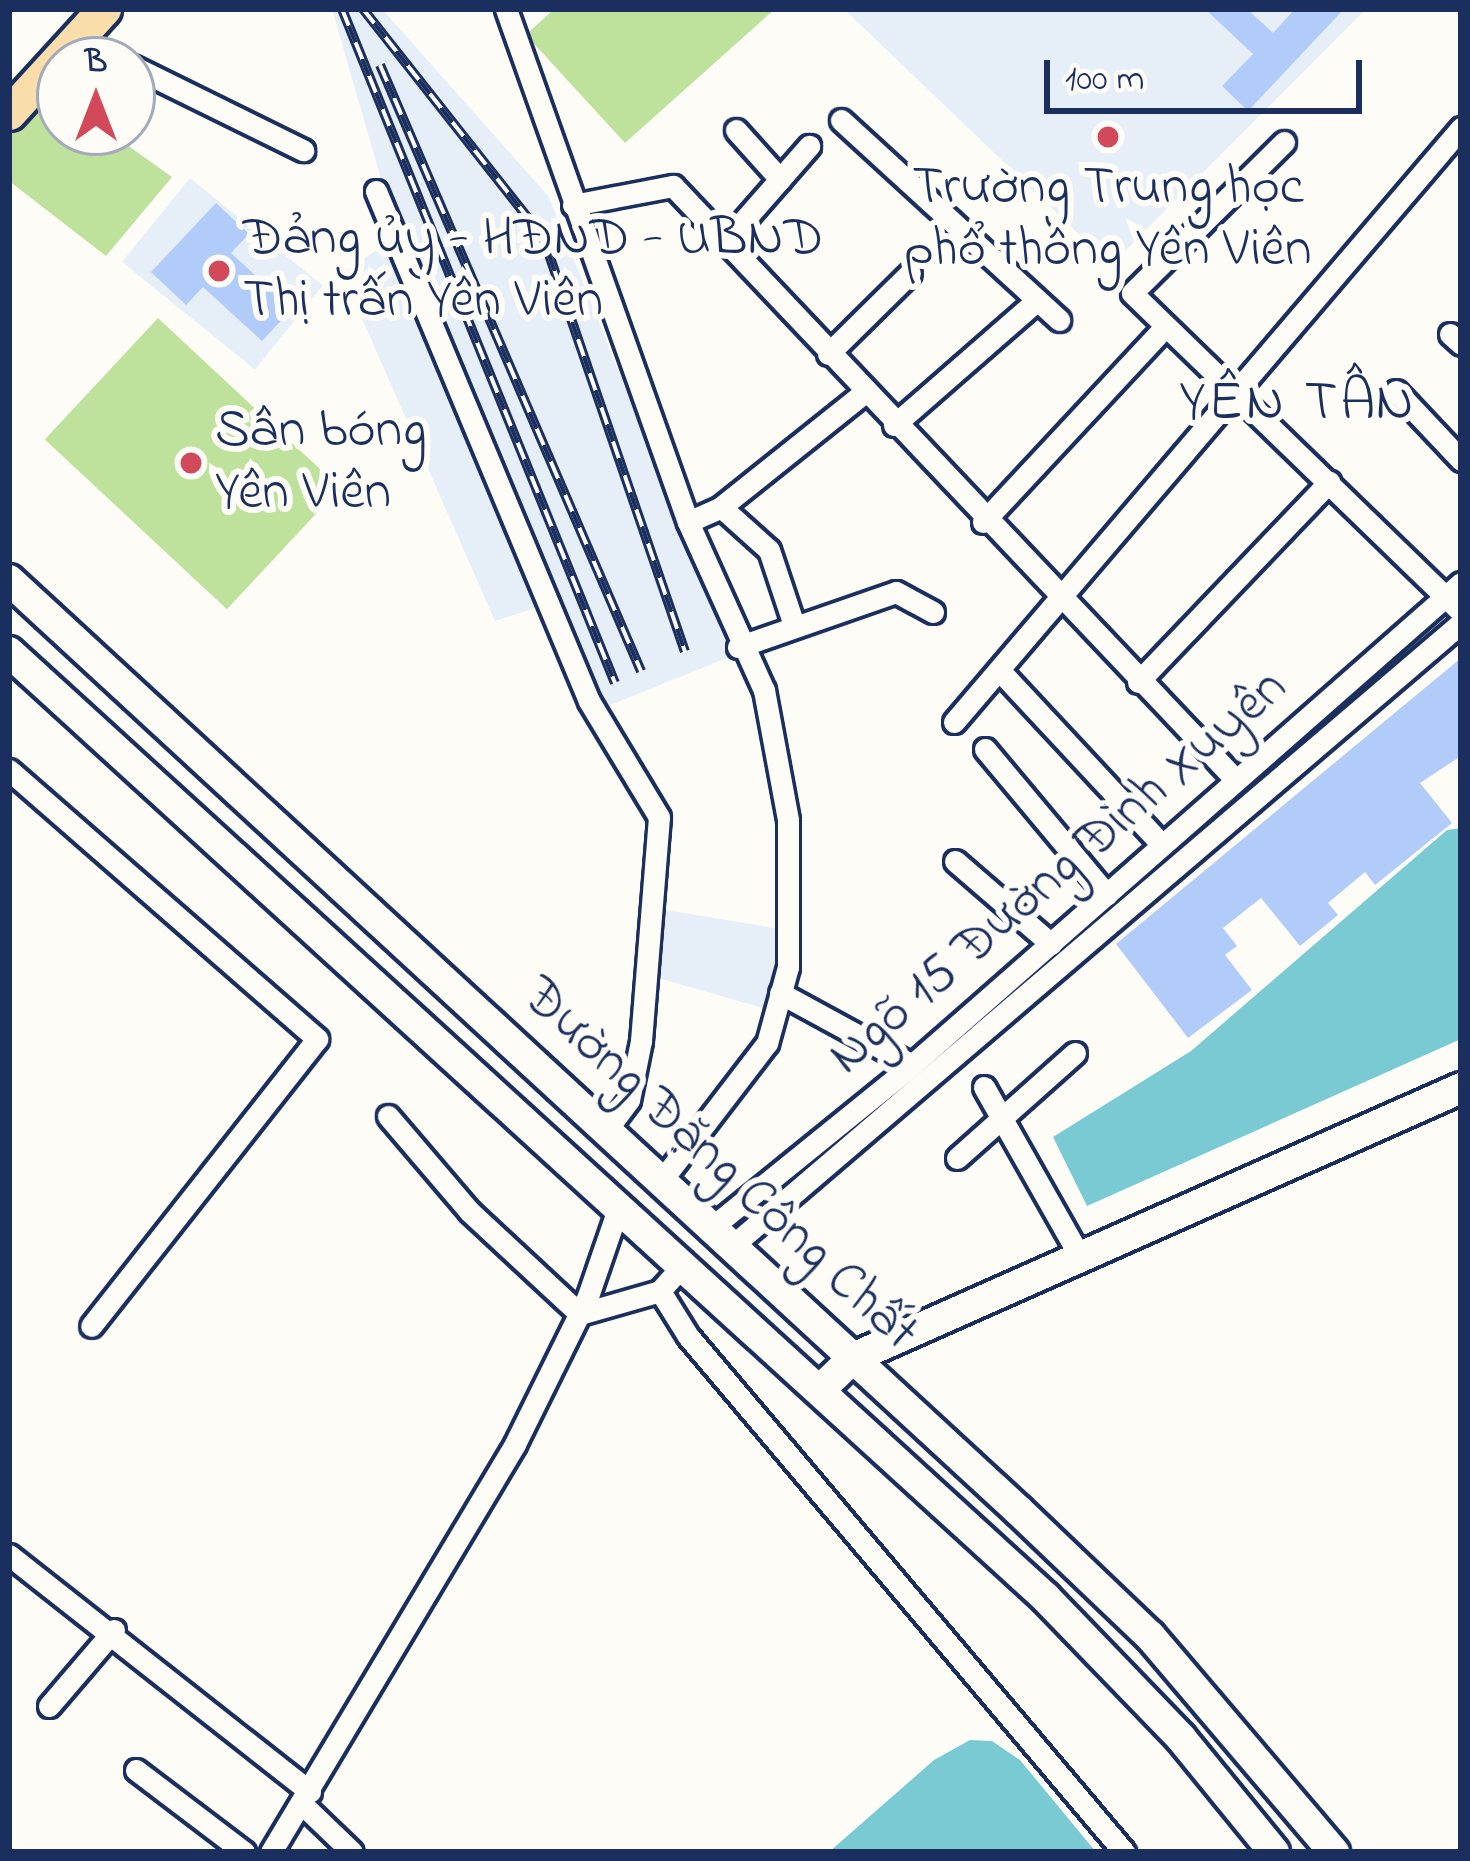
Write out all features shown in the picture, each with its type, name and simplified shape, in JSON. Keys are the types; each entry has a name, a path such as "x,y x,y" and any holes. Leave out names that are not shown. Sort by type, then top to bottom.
{"main road":[{"path":"79,36 104,9"},
{"path":"9,113 36,83"},
{"name":"Đường Đặng Công Chất","path":"9,580 1150,1636 1334,1852"},
{"name":"Đường Đặng Công Chất","path":"9,652 620,1203 1118,1670 1274,1852"},
{"path":"820,1390 853,1358 1461,1088"},
{"path":"557,1147 596,1121"}],"street":[{"path":"506,9 688,522 738,647 764,690 788,820 780,993 767,1043 661,1181"},
{"path":"156,78 303,150"},
{"path":"841,120 1034,303 1059,320"},
{"path":"954,722 1240,395 1461,128"},
{"path":"736,130 780,179"},
{"path":"1284,142 1132,293 1163,328 1456,596"},
{"path":"725,242 809,146"},
{"path":"572,205 673,186 983,522 1235,779"},
{"path":"376,191 590,701 659,817 641,1041 629,1100 596,1121"},
{"path":"828,353 910,273"},
{"path":"894,425 1034,303"},
{"path":"983,522 1163,328"},
{"path":"1396,391 1461,460"},
{"path":"688,522 721,507 864,393"},
{"path":"1138,682 1329,482"},
{"path":"721,507 769,550 793,622"},
{"path":"738,647 793,622 896,592 933,612"},
{"name":"Ngõ 15 Đường Đình Xuyên","path":"722,1237 1235,779 1456,596"},
{"name":"Ngõ 15 Đường Đình Xuyên","path":"722,1237 1102,933 1461,623"},
{"path":"1000,671 1162,845"},
{"path":"985,749 1107,895"},
{"path":"9,770 316,1040 91,1326"},
{"path":"955,861 1051,944"},
{"path":"1086,913 1102,933"},
{"path":"780,993 912,1065"},
{"path":"957,1158 999,1114 1075,1054"},
{"path":"984,1087 1082,1260"},
{"path":"388,1116 469,1211 580,1314"},
{"path":"271,1852 515,1444 580,1314 620,1203"},
{"path":"580,1314 660,1291 684,1264"},
{"path":"660,1291 688,1336 1124,1852"},
{"path":"9,1555 114,1630 306,1798 352,1852"},
{"path":"49,1706 114,1630"},
{"path":"136,1770 244,1852"}],"shaded area":[{"path":"332,9 382,9 549,197 732,656 588,714 541,606 495,621 342,273 390,241 390,210"},
{"name":"Trường Trung học phổ thông Yên Viên","path":"844,9 1366,9 1111,265"},
{"name":"Đảng ủy - HĐND - UBND Thị trấn Yên Viên","path":"190,178 323,286 255,370 122,262"},
{"path":"653,908 781,929 767,1009 648,975"}],"green space":[{"path":"554,9 775,9 625,143 526,35"},
{"path":"36,107 36,156 143,156 172,177 106,256 9,181 9,138"},
{"name":"Sân bóng Yên Viên","path":"158,318 340,488 227,609 45,439"}],"water":[{"path":"1461,828 1461,1039 1087,1206 1053,1137 1191,1051 1447,830"},
{"path":"970,1740 992,1741 1020,1760 1096,1852 829,1852 934,1760"}],"building":[{"path":"1205,9 1247,9 1273,33 1295,9 1344,9 1248,111 1222,86 1253,54"},
{"path":"216,203 249,234 231,253 292,309 262,341 203,287 186,305 151,272"},
{"path":"1461,658 1461,756 1420,783 1452,823 1375,885 1365,872 1328,903 1338,915 1300,946 1261,898 1223,928 1237,946 1225,955 1252,990 1188,1038 1116,944"}],"railway":[{"path":"342,9 615,683"},
{"path":"363,9 543,237 685,651"},
{"path":"380,65 641,671"}],"place":[{"name":"Trường Trung học phổ thông Yên Viên","path":"1108,137"},
{"name":"Đảng ủy - HĐND - UBND Thị trấn Yên Viên","path":"219,271"},
{"name":"Sân bóng Yên Viên","path":"191,463"}],"district":[{"name":"YÊN TÂN","path":"1298,405"}]}
